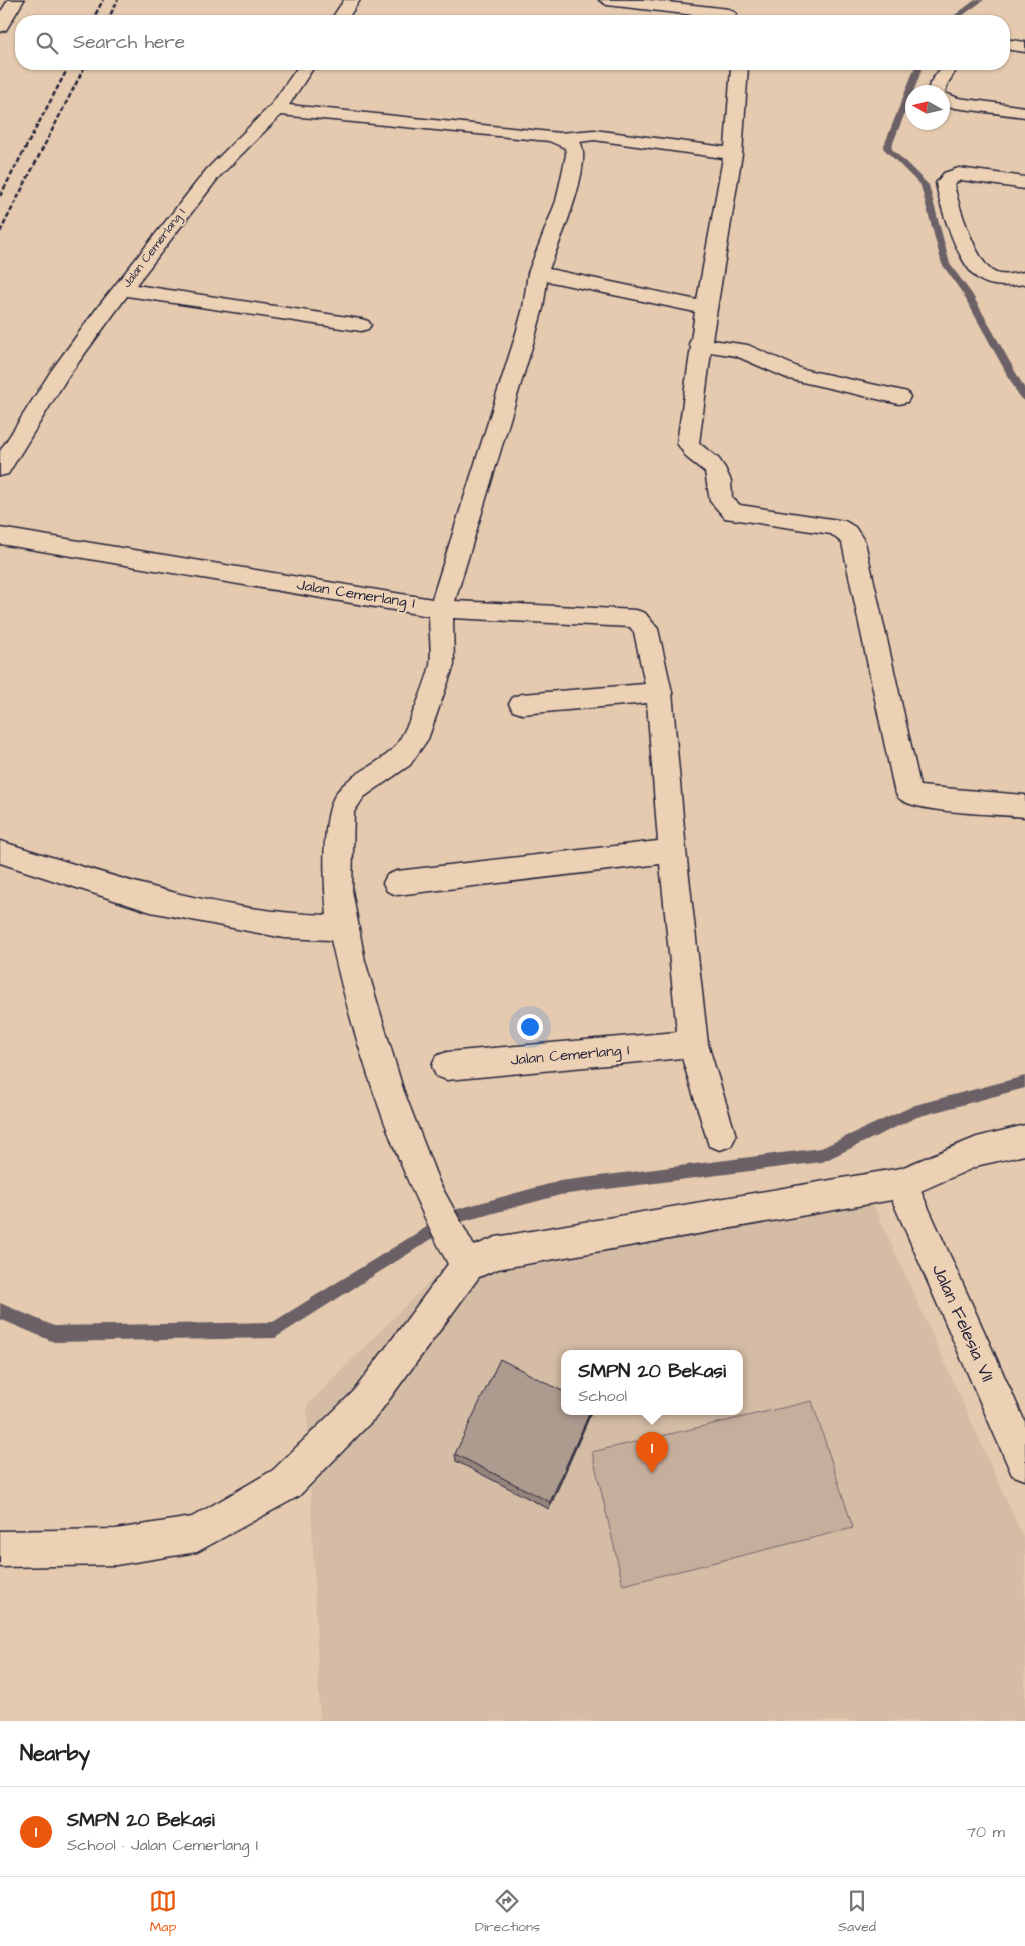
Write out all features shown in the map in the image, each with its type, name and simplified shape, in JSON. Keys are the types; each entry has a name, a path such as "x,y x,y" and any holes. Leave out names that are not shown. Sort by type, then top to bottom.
{"main road":[{"path":"0,27 16,0"},
{"path":"342,15 352,0"},
{"path":"607,0 729,14"},
{"path":"1010,45 1025,47"},
{"name":"Jalan Cemerlang I","path":"0,469 58,376 123,289 213,173 276,109 300,70"},
{"path":"740,70 734,154 699,344 688,443 692,452 712,465 720,480 721,501 733,512 837,527 847,533 854,542 907,789 910,794 1025,806"},
{"path":"939,85 948,70"},
{"path":"950,101 1025,112"},
{"path":"276,109 560,138 594,135 734,154"},
{"path":"467,1266 424,1183 366,1022 355,984 343,928 338,890 341,812 346,800 355,790 401,758 414,739 442,665 441,609 525,337 538,273 565,201 574,168 575,155 573,145 560,138"},
{"path":"1017,280 994,279 982,273 973,263 948,202 945,183 951,177 960,174 1025,183"},
{"path":"538,273 706,308"},
{"path":"123,289 361,325"},
{"path":"699,344 741,350 796,374 898,396"},
{"name":"Jalan Cemerlang I","path":"0,536 441,609 636,618 646,629 659,692 672,851 693,1044 720,1136"},
{"path":"522,704 659,692"},
{"path":"397,883 672,851"},
{"path":"0,852 151,900 284,926 343,928"},
{"name":"Jalan Cemerlang I","path":"447,1066 693,1044"},
{"path":"0,1549 116,1547 197,1534 286,1484 364,1404 467,1266 496,1254 902,1183 931,1174 963,1157 984,1149 1025,1140"},
{"name":"Jalan Felesia VII","path":"902,1183 1025,1462"}],"shaded area":[{"path":"866,1188 1025,1541 1025,1721 320,1721 307,1405 434,1277"},
{"path":"812,1401 853,1528 623,1585 592,1452"}],"building":[{"path":"500,1359 561,1390 561,1415 589,1415 550,1502 455,1454"}],"waterway":[{"path":"959,15 980,0"},
{"path":"918,70 887,148 925,185 946,264 967,294 1025,398"},
{"path":"0,1311 54,1334 275,1330 454,1217 560,1188 822,1155 915,1111 1025,1082"}],"railway":[{"path":"95,15 103,0"},
{"path":"110,15 118,0"},
{"path":"0,196 67,70"},
{"path":"0,232 83,70"}],"place":[{"name":"SMPN 20 Bekasi","path":"652,1473"}]}
